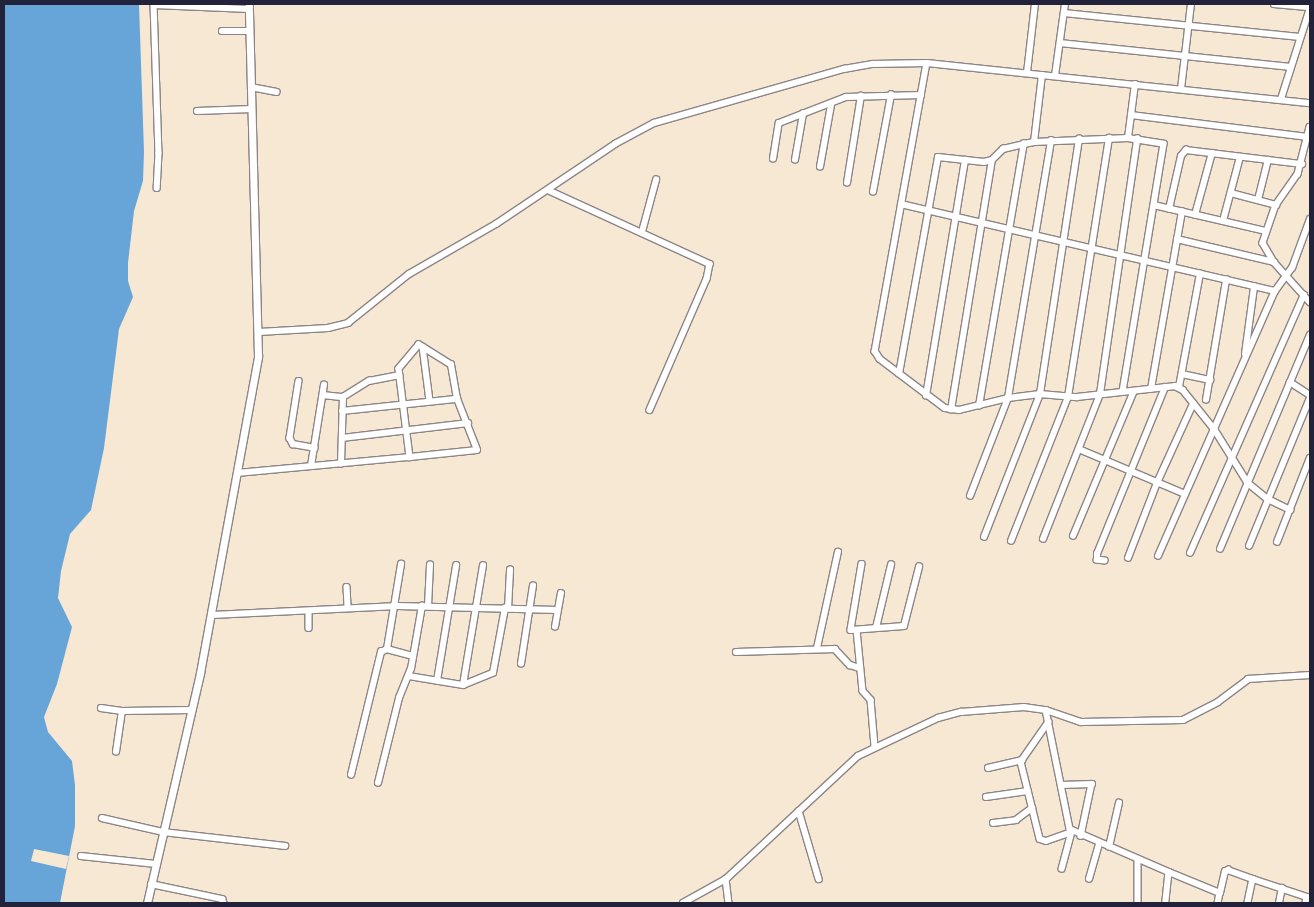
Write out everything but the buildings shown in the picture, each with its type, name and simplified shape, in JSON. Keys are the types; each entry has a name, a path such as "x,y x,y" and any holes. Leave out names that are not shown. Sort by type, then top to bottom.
{"street":[{"path":"147,903 212,615 258,356 259,332 249,6 154,4 159,153 157,188"},
{"path":"1027,73 1035,4"},
{"path":"1055,76 1065,4"},
{"path":"1181,89 1191,4"},
{"path":"1274,4 1310,8 1281,100"},
{"path":"1064,13 1300,37"},
{"path":"222,31 250,31"},
{"path":"1060,43 1291,67"},
{"path":"259,332 328,328 348,322 409,274 548,190 630,135 678,115 750,98 844,69 892,63 927,63 1310,103"},
{"path":"927,63 875,351 880,360 926,396 951,410 979,406 1008,398 1040,394 1068,397 1179,387 1214,430 1248,483 1268,499 1291,510"},
{"path":"1034,142 1042,75"},
{"path":"1128,138 1135,84"},
{"path":"251,87 278,92"},
{"path":"873,192 890,95"},
{"path":"773,159 779,123 831,105 846,97 921,95"},
{"path":"847,183 861,96"},
{"path":"820,167 831,105"},
{"path":"197,111 252,109"},
{"path":"795,160 803,114"},
{"path":"1131,115 1308,137"},
{"path":"1310,127 1302,164 1295,180 1276,205 1266,231 1264,246 1274,262 1310,302"},
{"path":"1012,541 1068,397 1109,138"},
{"path":"951,410 992,160 1003,149 1034,142 1128,138 1160,141 1164,146 1123,392"},
{"path":"984,537 1040,394 1079,139"},
{"path":"1043,539 1100,394 1118,254 1137,139"},
{"path":"970,496 1008,398 1051,141"},
{"path":"979,406 1024,144"},
{"path":"1169,208 1182,153 1192,150 1302,164"},
{"path":"1196,215 1212,153"},
{"path":"1223,221 1240,157"},
{"path":"899,374 930,211 938,158 992,160"},
{"path":"926,396 965,160"},
{"path":"1258,200 1268,160"},
{"path":"642,232 656,180"},
{"path":"548,190 705,259 710,267 650,410"},
{"path":"1230,193 1276,205"},
{"path":"901,204 1275,291"},
{"path":"1154,205 1266,231"},
{"path":"1151,389 1182,212"},
{"path":"1158,556 1183,493 1214,430 1275,291 1287,275 1310,219"},
{"path":"1177,239 1274,262"},
{"path":"1179,387 1200,274"},
{"path":"1206,400 1226,280"},
{"path":"1244,361 1254,287"},
{"path":"1190,553 1304,295"},
{"path":"1220,549 1310,335"},
{"path":"237,473 341,464 410,457 478,450 457,399 451,365 423,347 418,346 402,362 399,375 410,457"},
{"path":"423,347 430,402"},
{"path":"1182,374 1210,380"},
{"path":"323,395 343,397 369,381 399,375"},
{"path":"299,381 290,438 294,444 315,448"},
{"path":"1249,546 1310,396 1290,382"},
{"path":"311,466 324,385"},
{"path":"1105,561 1096,558 1129,472 1165,387"},
{"path":"1073,536 1134,391"},
{"path":"341,464 343,397"},
{"path":"342,411 457,399"},
{"path":"1128,558 1157,483 1194,404"},
{"path":"342,438 468,423"},
{"path":"1079,449 1129,472 1183,493"},
{"path":"1278,542 1310,458"},
{"path":"817,648 838,552"},
{"path":"387,649 401,564"},
{"path":"862,564 849,627 857,630 904,626 918,567"},
{"path":"876,628 891,564"},
{"path":"378,783 399,698 409,676 425,606 430,565"},
{"path":"437,680 456,566"},
{"path":"464,685 478,608 483,566"},
{"path":"409,676 464,685 494,672 506,608 510,570"},
{"path":"521,664 533,586"},
{"path":"347,587 348,608"},
{"path":"555,627 561,594"},
{"path":"212,615 395,606 558,610"},
{"path":"309,611 309,628"},
{"path":"857,630 862,691 871,700 875,747"},
{"path":"736,652 817,648 835,649 850,665 860,668"},
{"path":"351,775 381,652 387,649 413,656"},
{"path":"683,903 726,879 858,756 951,714 1024,706 1046,710 1081,722 1183,720 1218,702 1248,678 1310,675"},
{"path":"101,708 122,711 191,710"},
{"path":"1046,710 1072,832 1062,869"},
{"path":"116,752 122,711"},
{"path":"988,768 1022,760 1049,722"},
{"path":"1022,760 1040,839 1046,841 1072,832 1220,893"},
{"path":"1061,785 1092,784 1081,836"},
{"path":"986,797 1028,790"},
{"path":"1109,847 1119,803"},
{"path":"993,823 1016,820 1032,808"},
{"path":"799,811 819,878"},
{"path":"102,818 163,832 285,846"},
{"path":"1089,879 1099,843"},
{"path":"81,856 156,864"},
{"path":"1138,859 1138,903"},
{"path":"1218,903 1227,870 1282,888 1308,899"},
{"path":"1166,903 1169,872"},
{"path":"726,879 729,903"},
{"path":"1248,903 1253,880"},
{"path":"152,884 222,899 224,903"},
{"path":"1278,903 1282,888"}],"water":[{"path":"4,4 139,4 144,152 143,181 134,211 128,263 128,281 133,297 119,329 104,448 91,510 70,534 61,571 58,598 72,627 57,684 44,717 48,732 72,761 75,785 75,826 60,903 4,903"}],"pier":[{"path":"34,849 69,856 66,869 31,861"}]}
